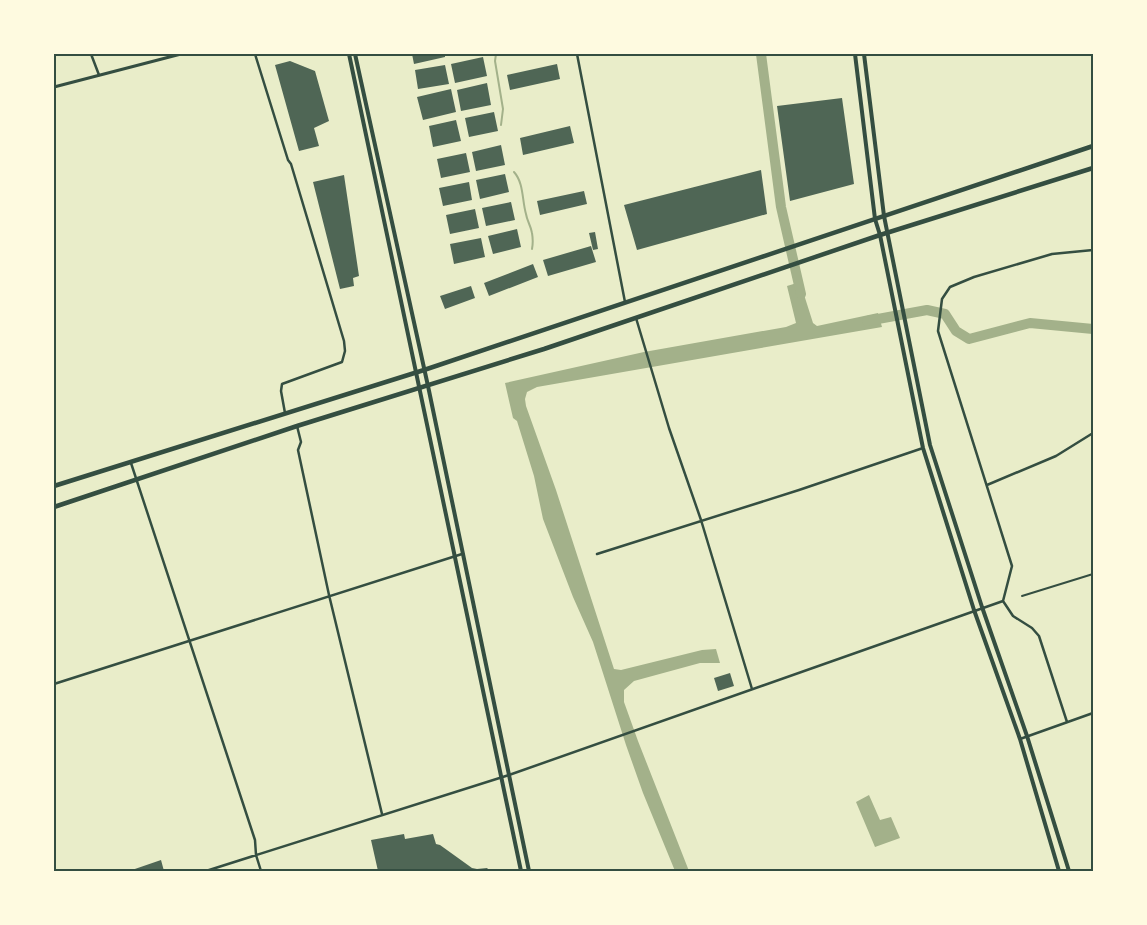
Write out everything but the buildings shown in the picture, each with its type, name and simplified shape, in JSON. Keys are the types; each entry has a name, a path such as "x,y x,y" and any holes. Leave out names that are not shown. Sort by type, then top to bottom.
{"highway":[{"path":"54,486 424,370 1093,146"},
{"path":"54,507 297,426 544,349 814,256 1093,168"}],"main road":[{"path":"349,54 521,871"},
{"path":"356,54 428,386 529,871"},
{"path":"855,54 875,219 880,235 923,448 974,610 1020,739 1059,871"},
{"path":"864,54 884,216 930,445 982,608 1027,736 1069,871"}],"street":[{"path":"91,54 99,75"},
{"path":"54,86 181,54"},
{"path":"255,54 288,160 291,164 344,341 345,351 342,362 282,384 281,391 285,413"},
{"path":"577,54 626,303"},
{"path":"1067,722 1039,636 1032,628 1013,616 1003,601 1012,566 938,331 942,301 950,287 974,277 1052,254 1093,250"},
{"path":"635,317 669,428 701,520 752,689"},
{"path":"297,426 301,442 298,450 329,595 382,814"},
{"path":"987,485 1056,456 1093,433"},
{"path":"597,554 799,490 923,448"},
{"path":"130,461 255,840 256,856 261,871"},
{"path":"54,684 462,554"},
{"path":"1022,596 1093,574"},
{"path":"206,871 382,814 502,778 1003,601"},
{"path":"1020,739 1093,713"}],"shaded area":[{"path":"800,282 813,323 817,326 878,313 882,327 537,387 527,392 525,399 614,669 621,670 702,650 716,649 720,663 700,663 634,681 624,690 624,702 638,741 689,871 675,871 643,793 593,642 573,597 543,519 534,476 517,421 513,418 505,383 644,352 786,327 796,323 787,286"},
{"path":"869,795 880,820 891,817 900,838 875,847 856,802"}],"waterway":[{"path":"496,54 495,61 503,109 501,125"},
{"path":"761,54 781,207 801,294"},
{"path":"514,172 520,181 533,239 532,249"},
{"path":"867,321 927,310 945,314 956,331 969,339 1030,323 1093,329"}]}
